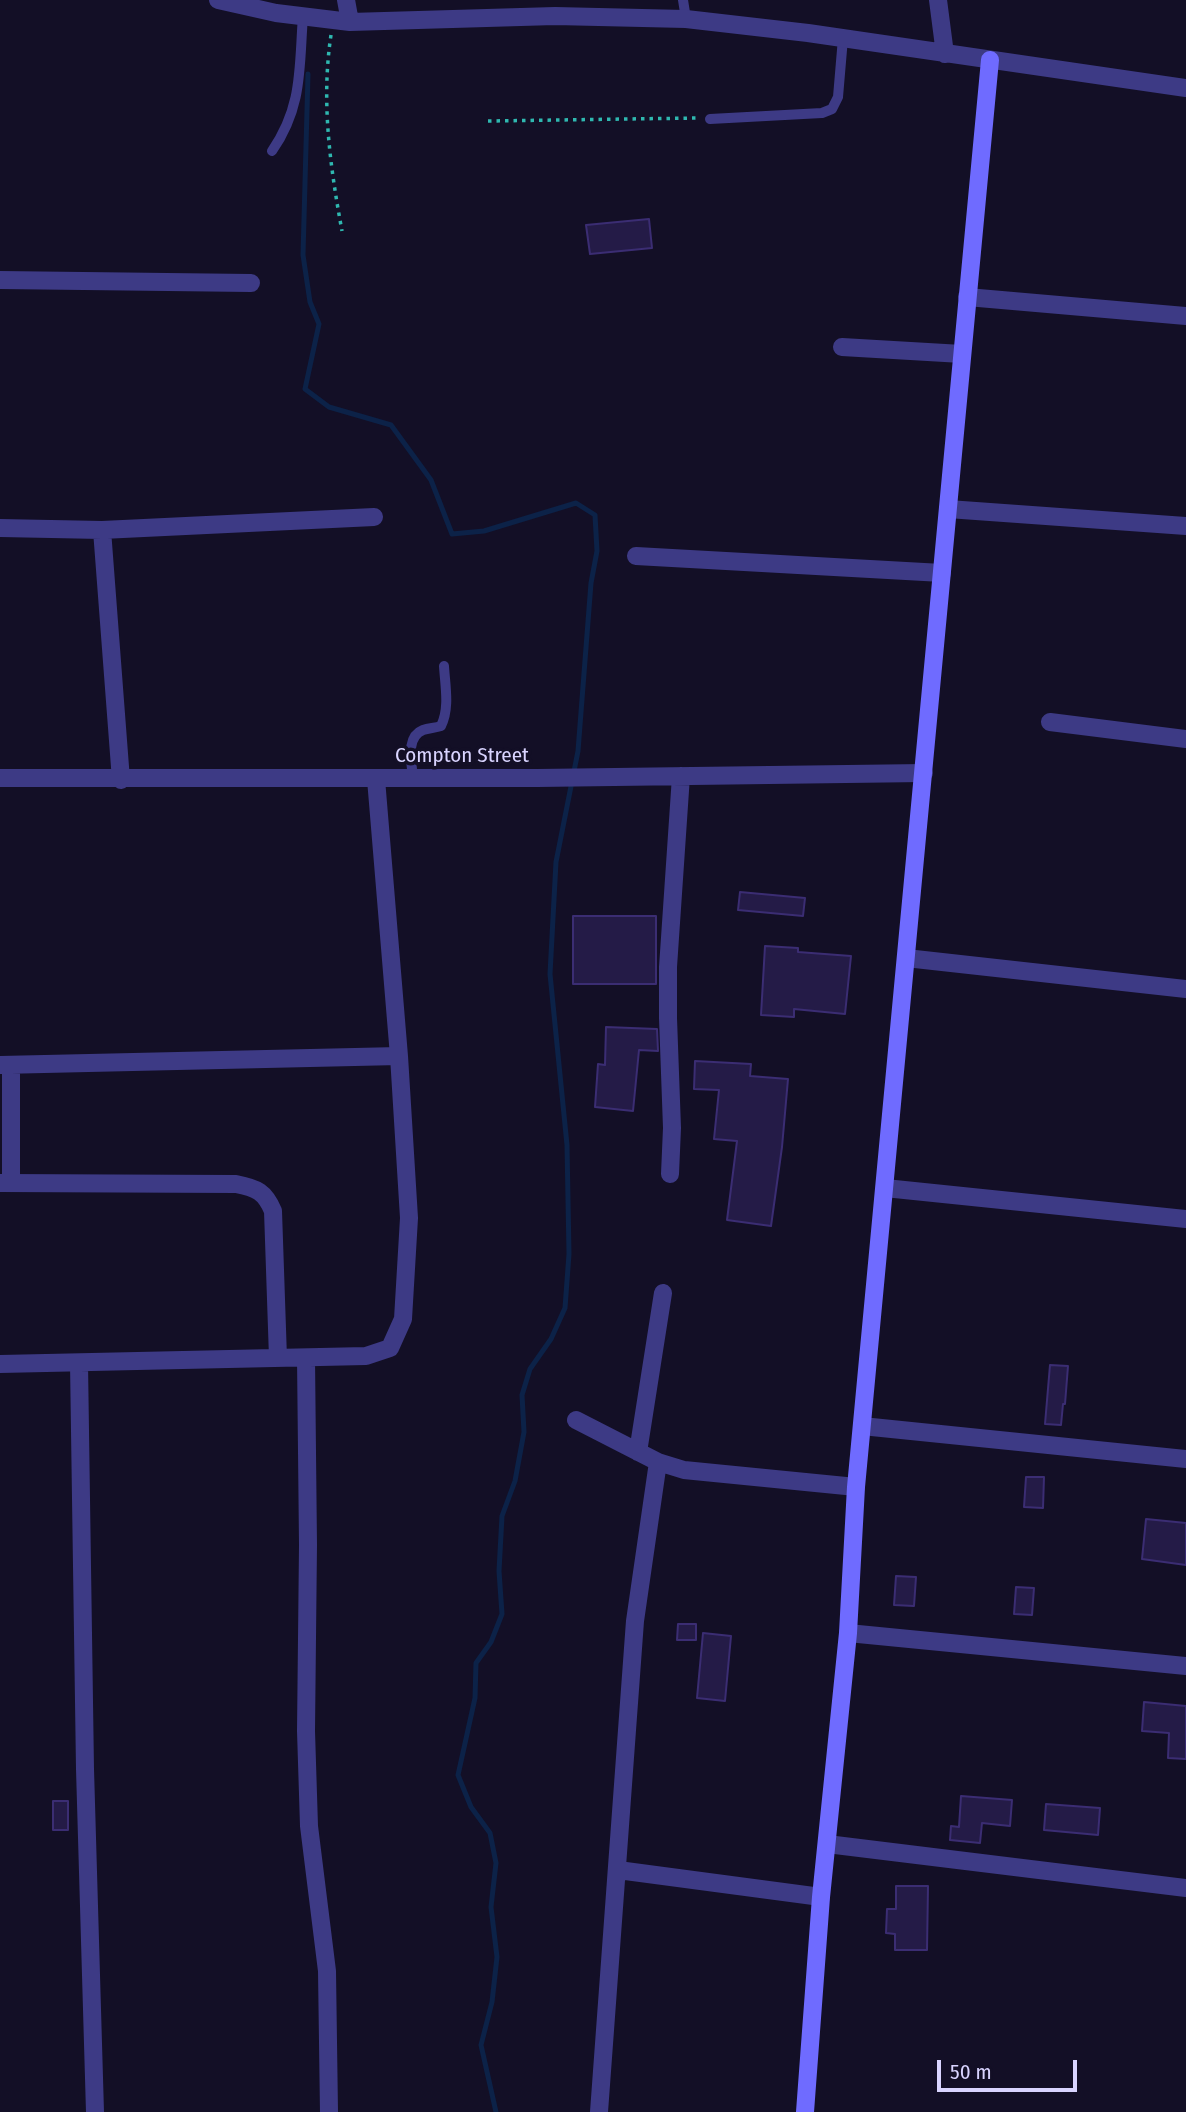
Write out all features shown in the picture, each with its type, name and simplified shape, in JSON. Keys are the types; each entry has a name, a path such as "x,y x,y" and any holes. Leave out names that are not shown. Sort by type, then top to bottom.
{"street":[{"path":"218,0 342,21 554,8 686,19 843,38 1186,88"},
{"path":"342,21 346,0"},
{"path":"938,0 945,54"},
{"path":"805,2112 821,1897 848,1633 856,1487 990,60"},
{"path":"0,280 251,283"},
{"path":"967,297 1186,316"},
{"path":"842,347 962,354"},
{"path":"948,509 1186,526"},
{"path":"0,528 102,530 374,517"},
{"path":"102,530 121,779"},
{"path":"636,556 942,573"},
{"path":"1050,722 1186,739"},
{"name":"Compton Street","path":"0,778 413,779 924,773"},
{"path":"670,1174 673,1128 667,1018 668,967 681,776"},
{"path":"0,1364 366,1356 390,1348 403,1319 409,1218 399,1056 376,779"},
{"path":"906,958 1186,989"},
{"path":"278,1358 274,1211 268,1198 258,1188 236,1184 6,1183 5,1065 399,1056"},
{"path":"885,1188 1186,1219"},
{"path":"638,1452 663,1293"},
{"path":"306,1358 306,1745 309,1826 327,1971 329,2112"},
{"path":"79,1363 85,1755 96,2112"},
{"path":"576,1420 658,1462 684,1470 856,1487"},
{"path":"862,1426 1186,1459"},
{"path":"599,2112 635,1621 658,1462"},
{"path":"848,1633 1186,1666"},
{"path":"827,1844 1186,1888"},
{"path":"618,1870 821,1897"}],"lane":[{"path":"683,0 686,19"},
{"path":"272,151 286,131 298,96 303,16"},
{"path":"710,119 822,113 832,109 838,97 843,38"},
{"path":"413,779 413,738 423,730 440,726 444,719 444,666"}],"path":[{"path":"342,21 329,49 326,121 332,181 342,231"},
{"path":"488,121 664,117 710,119"}],"building":[{"path":"649,219 652,248 590,254 586,225"},
{"path":"740,892 805,898 803,916 738,910"},
{"path":"573,916 656,916 656,984 573,984"},
{"path":"765,946 798,948 798,952 851,956 845,1014 794,1009 794,1017 761,1015"},
{"path":"606,1027 657,1029 658,1051 639,1050 633,1111 595,1107 598,1064 605,1065"},
{"path":"695,1061 751,1064 750,1076 788,1079 771,1226 727,1220 737,1141 714,1139 719,1090 694,1089"},
{"path":"1050,1365 1068,1366 1061,1425 1045,1424"},
{"path":"1026,1477 1044,1477 1043,1508 1024,1507"},
{"path":"1146,1519 1186,1523 1186,1565 1142,1559"},
{"path":"896,1576 916,1577 914,1606 894,1605"},
{"path":"1016,1587 1034,1588 1032,1615 1014,1614"},
{"path":"678,1624 696,1624 696,1640 677,1640"},
{"path":"703,1633 731,1636 725,1701 697,1698"},
{"path":"1144,1702 1186,1706 1186,1759 1168,1758 1169,1733 1142,1731"},
{"path":"961,1796 1012,1800 1010,1826 982,1823 980,1843 950,1840 951,1826 959,1827"},
{"path":"53,1801 68,1801 68,1830 53,1830"},
{"path":"1046,1804 1100,1808 1098,1835 1044,1830"},
{"path":"896,1886 928,1886 927,1950 895,1950 895,1934 886,1933 887,1909 896,1909"}],"waterway":[{"path":"308,74 303,255 310,302 319,324 305,389 329,407 391,425 431,480 452,534 484,531 576,503 595,515 597,551 591,583 578,751 556,862 550,974 567,1145 569,1254 565,1308 551,1339 530,1369 522,1395 524,1432 515,1481 502,1516 499,1571 502,1614 491,1642 476,1663 475,1698 458,1775 471,1807 490,1833 496,1863 491,1907 497,1957 492,2002 481,2045 496,2112"}]}
